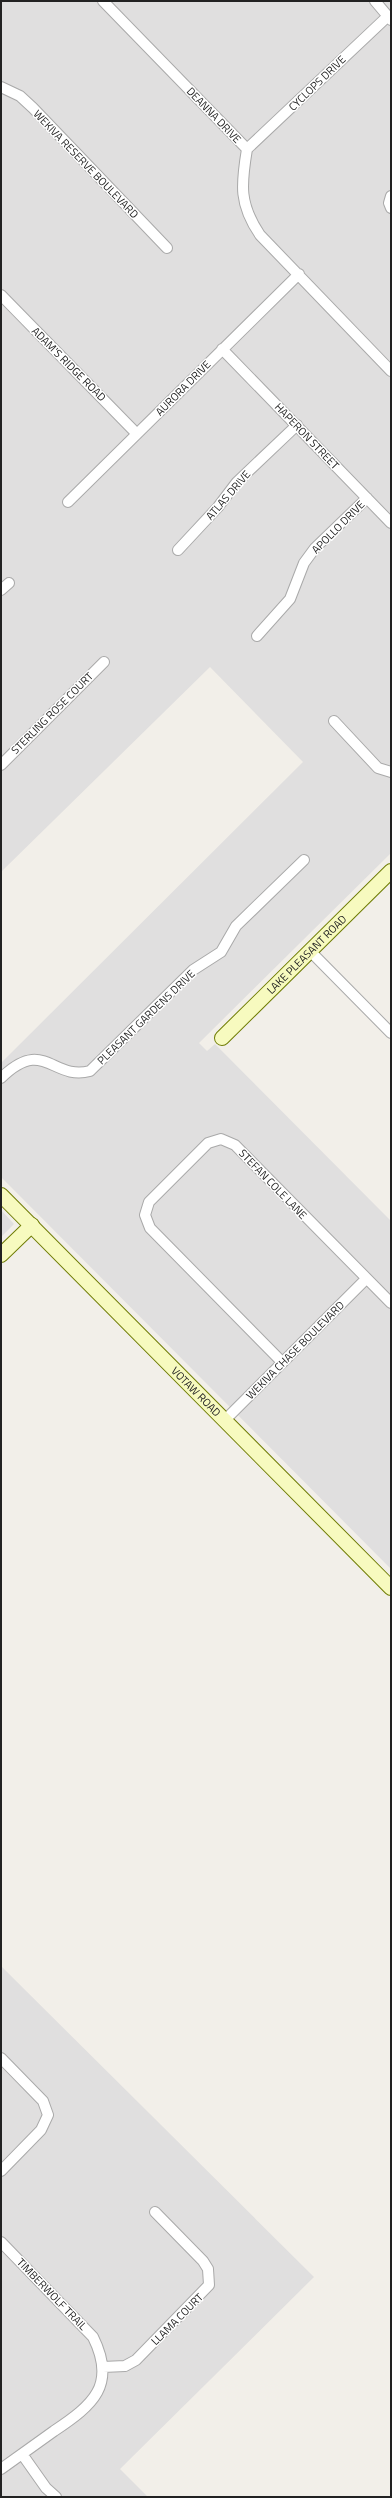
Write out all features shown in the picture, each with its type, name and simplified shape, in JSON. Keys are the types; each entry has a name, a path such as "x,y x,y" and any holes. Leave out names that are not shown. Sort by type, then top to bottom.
{"street":[{"name":"DEANNA DRIVE","path":"103,1 247,149 241,194 249,218 260,235 391,371"},
{"path":"375,1 389,18"},
{"name":"CYCLOPS DRIVE","path":"247,149 389,18"},
{"name":"WEKIVA RESERVE BOULEVARD","path":"1,87 20,96 33,108 167,248"},
{"name":"AURORA DRIVE","path":"68,502 299,274"},
{"name":"ADAM'S RIDGE ROAD","path":"1,295 137,434"},
{"name":"HAPERON STREET","path":"222,349 391,523"},
{"name":"ATLAS DRIVE","path":"178,550 218,507 237,482 297,425"},
{"name":"APOLLO DRIVE","path":"257,636 290,599 304,563 312,553 367,498"},
{"path":"1,590 8,583"},
{"name":"STERLING ROSE COURT","path":"1,765 104,662"},
{"path":"334,721 378,768 391,772"},
{"name":"PLEASANT GARDENS DRIVE","path":"1,1078 23,1061 39,1060 53,1063 68,1072 80,1074 90,1071 193,970 221,952 236,926 304,860"},
{"name":"LAKE PLEASANT ROAD","path":"222,1038 311,952 391,871"},
{"path":"311,952 391,1033"},
{"name":"STEFAN COLE LANE","path":"282,1362 150,1228 145,1215 149,1202 208,1143 221,1139 235,1145 391,1304"},
{"name":"VOTAW ROAD","path":"1,1194 391,1588"},
{"path":"1,1255 32,1225"},
{"name":"WEKIVA CHASE BOULEVARD","path":"225,1420 366,1279"},
{"path":"1,2058 43,2102 48,2114 41,2130 1,2171"},
{"name":"LLAMA COURT","path":"103,2367 125,2366 136,2360 209,2285 208,2269 203,2261 155,2212"},
{"name":"TIMBERWOLF TRAIL","path":"1,2242 93,2337 100,2351 103,2367 102,2384 95,2398 83,2411 1,2468"},
{"path":"22,2454 56,2497"}],"shaded area":[{"path":"1,1 391,1 391,853 199,1043 207,1051 215,1044 391,1221 391,1569 1,1177 1,1063 303,762 210,667 1,872"},
{"path":"1,1210 14,1224 1,1237"},
{"path":"1,1966 314,2277 120,2469 148,2497 1,2497"}]}
